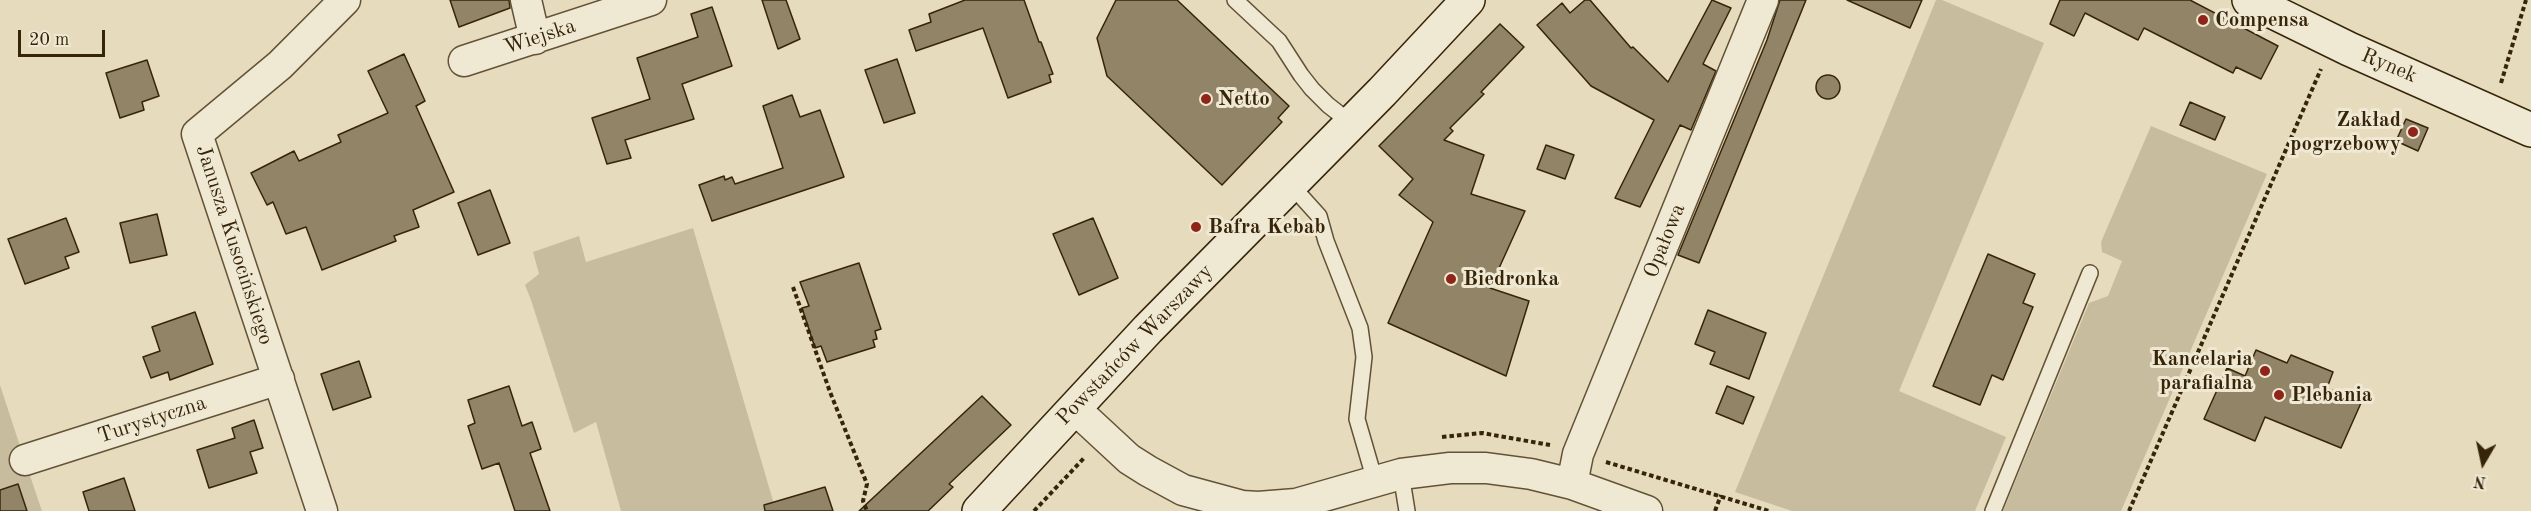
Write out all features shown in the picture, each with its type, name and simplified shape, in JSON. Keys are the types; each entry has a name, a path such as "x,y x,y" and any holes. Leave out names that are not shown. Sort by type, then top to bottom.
{"street":[{"name":"Janusza Kusocińskiego","path":"322,511 198,134 280,65 345,0"},
{"path":"526,0 535,39"},
{"name":"Wiejska","path":"464,61 651,0"},
{"name":"Powstańców Warszawy","path":"979,511 1148,328 1291,185 1468,0"},
{"name":"Opałowa","path":"1572,484 1578,454 1763,0"},
{"name":"Rynek","path":"2249,0 2340,45 2531,130"},
{"name":"Turystyczna","path":"25,460 279,379"},
{"path":"1074,408 1129,459 1183,490 1218,501 1258,507 1296,504 1388,478 1450,468 1486,468 1531,474 1572,484 1647,511"}],"lane":[{"path":"1235,0 1279,41 1300,75 1328,105 1351,123"},
{"path":"1291,185 1319,216 1326,241 1360,328 1364,357 1357,419 1407,511"},
{"path":"1993,511 2090,273"}],"path":[{"path":"2501,85 2526,0"},
{"path":"2129,511 2326,59"},
{"path":"793,287 830,392 867,484 863,501 867,511"},
{"path":"1034,511 1087,454"},
{"path":"1715,511 1721,495"}],"shaded area":[{"path":"1936,0 1942,0 2044,43 1899,391 2006,437 1975,511 1792,511 1735,492"},
{"path":"2151,126 2267,174 2121,511 2003,511 2089,303 2108,296 2122,261 2102,252 2101,242"},
{"path":"693,228 776,511 621,511 596,422 574,433 525,285 539,274 533,252 579,236 586,262"},
{"path":"0,385 19,443 42,511 0,511"}],"building":[{"path":"450,0 509,0 510,8 459,27"},
{"path":"762,0 786,0 800,39 778,49"},
{"path":"965,0 1024,0 1053,74 1049,75 1051,82 1008,98 983,28 916,51 909,30 931,22 929,14"},
{"name":"Netto","path":"1116,0 1177,0 1289,106 1278,118 1282,122 1222,185 1107,76 1097,38"},
{"path":"1585,0 1590,0 1631,48 1633,47 1668,82 1712,0 1731,8 1703,64 1716,71 1691,130 1680,125 1640,207 1615,198 1654,120 1591,86 1537,25 1562,3 1570,13"},
{"path":"1780,0 1806,0 1699,263 1678,255 1767,40"},
{"path":"1847,0 1922,0 1910,28"},
{"path":"2060,0 2190,0 2278,46 2261,79 2236,67 2233,73 2144,28 2138,40 2085,13 2074,36 2050,24"},
{"path":"712,7 732,66 682,84 694,119 625,140 631,158 607,164 592,118 650,99 637,58 698,37 691,14"},
{"path":"1500,24 1524,47 1481,92 1484,94 1450,128 1453,131 1444,140 1484,155 1471,194 1525,211 1490,288 1529,301 1506,376 1388,323 1433,222 1399,195 1413,179 1379,146"},
{"path":"404,54 425,101 416,106 454,192 413,210 419,227 394,236 396,241 322,270 306,227 286,234 273,202 267,205 251,173 294,151 299,161 341,142 338,135 388,113 368,71"},
{"path":"897,59 915,113 884,123 865,70"},
{"path":"147,60 159,96 142,102 144,110 120,118 106,73"},
{"path":"1828,75 1837,78 1840,87 1837,96 1828,99 1819,96 1816,87 1819,78"},
{"path":"792,95 800,117 820,110 844,177 712,221 699,185 724,176 725,180 732,177 735,184 783,168 763,106"},
{"path":"2190,102 2225,117 2215,140 2180,125"},
{"path":"2406,119 2428,128 2418,151 2396,141"},
{"path":"1546,145 1574,155 1565,179 1537,169"},
{"path":"490,190 510,243 478,255 458,203"},
{"path":"157,214 167,255 130,263 120,223"},
{"path":"66,218 79,252 65,257 69,268 25,284 8,239"},
{"path":"1093,218 1118,278 1079,295 1053,234"},
{"path":"1988,254 2035,274 2023,303 2033,307 2003,380 1992,375 1980,405 1933,386"},
{"path":"859,263 881,329 875,331 877,339 873,340 875,347 827,362 821,346 815,348 802,308 809,306 800,282"},
{"path":"1708,310 1766,333 1749,379 1710,364 1715,352 1695,344"},
{"path":"195,312 213,364 170,380 168,372 151,378 143,357 160,351 152,327"},
{"name":"Plebania","path":"2256,350 2287,363 2291,355 2333,372 2327,388 2361,403 2341,448 2265,417 2255,441 2204,419 2227,368 2245,376"},
{"path":"359,361 371,397 333,410 321,374"},
{"path":"509,386 522,426 532,422 541,449 530,453 550,511 515,511 499,463 482,469 468,426 475,423 468,400"},
{"path":"1727,386 1754,397 1743,424 1716,413"},
{"path":"982,396 1011,425 949,484 953,487 928,511 859,511"},
{"path":"254,420 263,448 250,452 257,473 209,488 197,450 235,438 232,428"},
{"path":"124,478 135,511 89,511 83,492"},
{"path":"18,484 27,511 0,511 0,490"},
{"path":"825,487 833,511 765,511 764,505"}],"place":[{"name":"Compensa","path":"2203,20"},
{"name":"Netto","path":"1206,99"},
{"name":"Zakład pogrzebowy","path":"2413,132"},
{"name":"Bafra Kebab","path":"1196,227"},
{"name":"Biedronka","path":"1451,279"},
{"name":"Kancelaria parafialna","path":"2265,371"},
{"name":"Plebania","path":"2279,395"}]}
